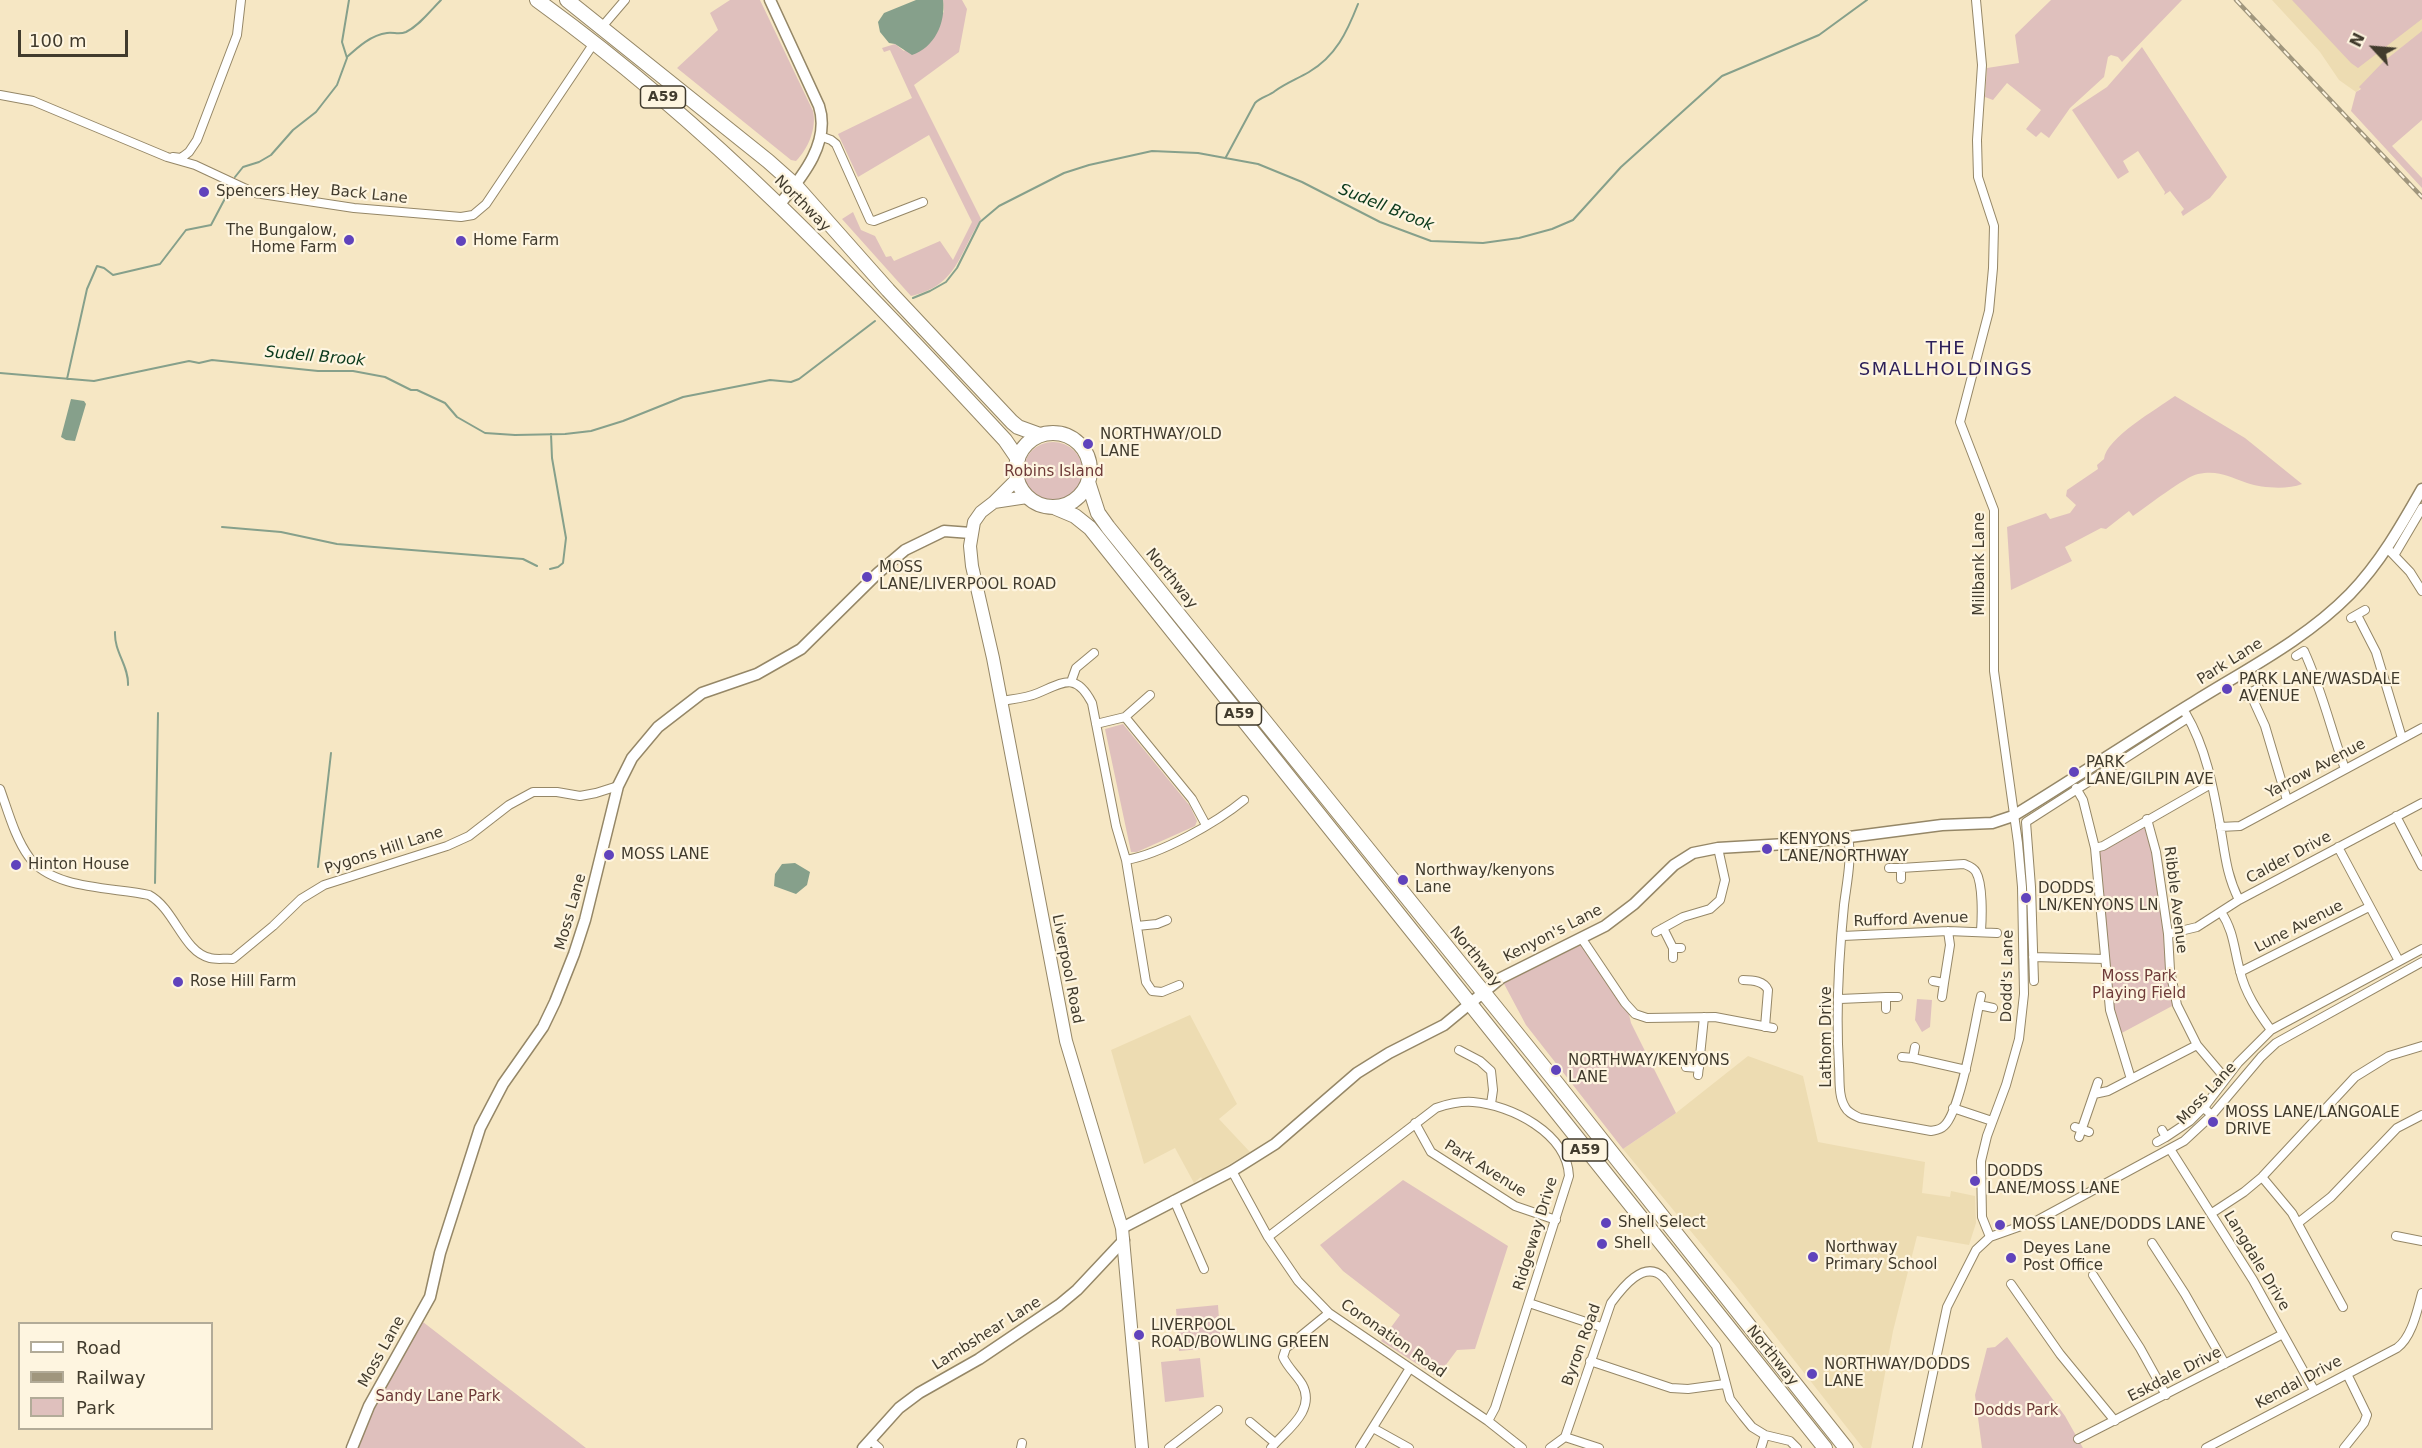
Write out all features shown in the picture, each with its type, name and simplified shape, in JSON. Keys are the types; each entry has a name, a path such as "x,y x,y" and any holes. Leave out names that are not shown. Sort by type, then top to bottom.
{"highway":[{"name":"Northway","path":"537,0 662,97 780,204 876,301 1005,440 1018,459"},
{"name":"Northway","path":"571,3 795,185 908,312 1012,422 1018,427 1040,435"},
{"path":"565,20 571,3"},
{"path":"624,67 634,54"},
{"path":"1027,497 1017,479 1018,459 1029,442 1040,435"},
{"name":"A59","path":"1040,435 1062,435 1074,440 1082,447 1089,465 1088,482"},
{"name":"Northway","path":"1088,482 1098,513 1108,527 1846,1448"},
{"path":"1056,508 1081,494 1088,482"},
{"name":"A59","path":"1027,497 1040,505 1056,508"},
{"name":"Northway","path":"1056,508 1075,516 1090,528 1825,1448"}],"main road":[{"path":"971,533 974,522 981,512 1017,479"},
{"path":"994,502 1027,497"},
{"name":"Liverpool Road","path":"971,533 975,586 1001,701 1066,1041 1123,1234 1142,1448"}],"street":[{"path":"167,157 181,158 189,152 197,140 237,35 241,0"},
{"path":"601,28 625,0"},
{"path":"770,0 819,106 822,120 820,136 811,160 780,204"},
{"name":"Millbank Lane","path":"1977,0 1982,65 1977,140 1978,177 1994,226 1993,268 1989,311 1960,422 1994,510 1994,671 2013,816"},
{"name":"Back Lane","path":"0,95 33,101 167,157 195,165 255,193 354,208 443,216 473,215 486,204 594,43"},
{"path":"820,136 836,144 870,220 876,220 922,202"},
{"name":"Park Lane","path":"2391,551 2422,489"},
{"name":"Park Lane","path":"2026,822 2318,622 2391,551 2422,508"},
{"name":"Moss Lane","path":"352,1448 369,1406 430,1298 440,1253 480,1128 503,1084 543,1027 574,954 602,857 623,772 645,741 688,702 702,693 757,674 788,658 816,636 892,560 911,547 944,531 971,533"},
{"path":"2391,551 2422,591"},
{"path":"2357,614 2379,660 2402,738"},
{"path":"2303,651 2329,714 2345,769"},
{"path":"1071,682 1076,668 1094,653"},
{"path":"1001,701 1036,694 1059,682 1071,682 1086,692 1092,703 1116,826 1126,860 1146,982 1152,991 1162,992 1179,985"},
{"path":"2259,688 2247,694 2265,726 2275,766 2287,800"},
{"path":"1096,724 1125,717 1150,695"},
{"path":"2186,713 2204,756 2220,827 2228,877 2239,900"},
{"name":"Park Lane","path":"2013,816 2186,713"},
{"path":"1125,717 1192,799 1206,825"},
{"name":"Yarrow Avenue","path":"2220,827 2240,826 2422,728"},
{"path":"2095,848 2103,846 2211,784"},
{"name":"Pygons Hill Lane","path":"0,789 29,858 42,869 59,879 149,896 160,901 183,936 194,948 208,958 233,959 301,899 324,885 447,846 469,836 509,805 533,792 557,792 580,796 596,794 618,786"},
{"path":"2076,788 2083,800 2095,848 2113,1023 2131,1079"},
{"path":"1126,860 1142,857 1206,825 1226,814 1244,800"},
{"name":"Calder Drive","path":"2168,934 2197,927 2239,900 2422,802"},
{"name":"Kenyon's Lane","path":"1123,1234 1174,1200 1232,1171 1275,1144 1357,1073 1389,1053 1437,1029 1505,975 1581,939 1621,915 1683,859 1703,850 1718,848 1803,843 1942,825 1992,823 2013,816"},
{"name":"Dodd's Lane","path":"2013,816 2027,887 2034,981"},
{"path":"2396,816 2422,866"},
{"name":"Ribble Avenue","path":"2147,819 2155,843 2177,1005 2197,1045 2225,1078"},
{"name":"Dodd's Lane","path":"1990,1238 1982,1217 1980,1171 1992,1121 2009,1074 2023,1016 2027,887 2026,822"},
{"name":"Lathom Drive","path":"1848,836 1851,850 1844,906 1839,1057 1841,1092 1845,1106 1860,1118 1931,1131 1945,1125 1953,1108"},
{"path":"2338,847 2399,961"},
{"path":"1676,951 1660,930 1683,917 1710,909 1720,900 1725,880 1718,848"},
{"name":"Rufford Avenue","path":"1889,868 1964,864 1972,867 1978,874 1982,914 1981,931"},
{"path":"1901,868 1901,879"},
{"name":"Lune Avenue","path":"2240,972 2369,906"},
{"path":"2221,912 2232,933 2240,972 2250,998 2271,1030"},
{"path":"1137,926 1157,924 1167,920"},
{"path":"1942,997 1950,945 1948,931"},
{"name":"Rufford Avenue","path":"1843,936 1948,931 1996,933"},
{"path":"1581,939 1625,1003 1635,1014 1647,1018 1704,1017 1769,1027 1768,990 1762,983 1748,977"},
{"name":"Moss Lane","path":"2157,1142 2164,1133 2190,1120 2205,1106 2225,1078 2253,1046 2271,1030 2422,949"},
{"path":"2033,957 2105,959"},
{"name":"Moss Lane","path":"1990,1238 2038,1220 2170,1149 2193,1134 2212,1115 2261,1057 2276,1043 2422,962"},
{"path":"1933,981 1944,983"},
{"path":"2335,995 2340,1006"},
{"path":"1886,997 1886,1009"},
{"path":"1840,999 1898,997"},
{"path":"1992,1121 1953,1108 1965,1070 1980,1000 1993,1008"},
{"path":"1686,1067 1698,1072 1704,1017"},
{"path":"2094,1094 2108,1091 2197,1045"},
{"path":"2212,1213 2262,1177 2355,1077 2389,1056 2422,1046"},
{"path":"1913,1058 1915,1047"},
{"path":"1459,1050 1480,1061 1491,1071 1493,1090 1491,1104"},
{"path":"1902,1057 1965,1070"},
{"path":"2081,1131 2098,1082"},
{"name":"Ridgeway Drive","path":"1268,1237 1436,1108 1461,1101 1491,1104 1535,1125 1556,1143 1566,1157 1569,1176 1495,1408 1488,1421"},
{"path":"2205,1106 2212,1115"},
{"path":"2298,1223 2331,1197 2397,1128 2409,1119 2422,1114"},
{"name":"Park Avenue","path":"1414,1123 1431,1152 1515,1206 1556,1220"},
{"name":"Langdale Drive","path":"2170,1149 2212,1213 2314,1390"},
{"name":"Coronation Road","path":"1232,1171 1268,1237 1298,1281 1329,1312 1396,1361 1488,1421 1522,1448"},
{"path":"2262,1177 2284,1200 2343,1307"},
{"path":"1174,1200 1195,1260 1204,1269"},
{"name":"Lambshear Lane","path":"866,1444 899,1408 919,1393 980,1359 1059,1305 1077,1290 1123,1234"},
{"path":"2396,1236 2422,1241"},
{"path":"1917,1448 1947,1307 1973,1255 1990,1238"},
{"path":"2152,1244 2185,1294 2225,1364"},
{"name":"Byron Road","path":"1565,1437 1611,1303 1624,1287 1641,1273 1650,1269 1659,1272 1716,1346 1725,1384"},
{"path":"2093,1275 2140,1348 2166,1395"},
{"path":"2007,1297 2013,1288 2060,1354 2115,1421"},
{"name":"Kendal Drive","path":"2207,1448 2397,1348 2404,1342 2422,1293"},
{"path":"1529,1303 1601,1327"},
{"path":"1250,1422 1273,1446 1296,1423 1303,1412 1305,1398 1302,1385 1287,1367 1283,1357 1286,1348 1329,1312"},
{"name":"Eskdale Drive","path":"2078,1439 2283,1334"},
{"path":"1590,1361 1671,1388 1688,1389 1725,1384 1730,1399 1752,1427 1765,1435 1790,1441 1797,1448"},
{"path":"1360,1448 1410,1368"},
{"path":"2344,1448 2364,1423 2367,1415 2347,1374"},
{"path":"1169,1448 1218,1410"},
{"path":"1373,1428 1409,1448"},
{"path":"1761,1448 1765,1435"},
{"path":"1550,1448 1565,1437 1599,1448"},
{"path":"866,1444 879,1448"}],"shaded area":[{"path":"916,0 943,0 943,17 932,41 920,52 912,55 895,44 889,43 880,32 878,22 884,13"},
{"path":"2272,0 2422,0 2422,37 2356,92 2339,80 2320,52"},
{"path":"71,399 84,401 86,404 75,441 61,437"},
{"path":"795,863 810,872 807,885 796,894 774,886 775,874 782,864"},
{"path":"1190,1015 1237,1104 1219,1119 1250,1152 1203,1180 1201,1177 1194,1183 1175,1148 1144,1164 1111,1050"},
{"name":"Northway Primary School","path":"1748,1056 1803,1076 1818,1142 1925,1162 1922,1193 1950,1197 1951,1191 1975,1196 1976,1223 1969,1245 1917,1236 1893,1331 1871,1448 1863,1448 1736,1286 1623,1149 1676,1113"}],"green space":[{"path":"730,0 760,0 813,111 814,124 810,138 796,161 791,160 677,68 718,30 710,13"},
{"path":"943,0 962,0 967,9 959,52 914,85 981,219 948,276 927,291 911,296 842,219 853,212 861,230 875,236 886,257 891,256 894,261 940,241 953,260 972,222 929,135 858,177 838,134 912,98 890,50 884,52 882,48 895,44 904,51 944,12"},
{"path":"2051,0 2182,0 2122,62 2118,57 2111,55 2108,57 2104,77 2070,108 2049,138 2041,132 2036,137 2026,129 2041,110 2007,83 1993,100 1985,97 1987,68 2019,63 2015,35"},
{"path":"2292,0 2422,0 2422,19 2358,68"},
{"path":"2422,31 2422,120 2392,146 2422,178 2422,188 2351,111 2356,92 2361,89 2359,87 2383,62"},
{"path":"2142,47 2227,177 2210,198 2183,216 2181,212 2184,209 2170,191 2164,195 2165,192 2138,151 2123,161 2129,172 2118,179 2072,110 2107,87"},
{"path":"2175,396 2245,438 2302,484 2282,488 2267,487 2218,474 2206,473 2192,476 2133,516 2129,511 2106,529 2101,528 2065,547 2072,561 2011,590 2007,527 2046,513 2050,519 2070,513 2076,505 2066,496 2067,490 2098,469 2097,465 2104,459 2113,442 2123,433"},
{"name":"Robins Island","path":"1053,442 1070,447 1078,455 1083,472 1078,489 1070,497 1053,502 1036,497 1028,489 1023,472 1028,455 1036,447"},
{"path":"1123,724 1190,806 1197,821 1195,826 1137,852 1131,852 1105,729"},
{"name":"Moss Park Playing Field","path":"2146,822 2150,835 2174,1005 2118,1035 2111,1010 2096,850"},
{"path":"1581,942 1628,1010 1631,1023 1676,1113 1623,1149 1526,1025 1502,980"},
{"path":"1917,999 1932,1000 1930,1027 1922,1032 1915,1020"},
{"path":"1403,1180 1508,1246 1475,1349 1457,1350 1436,1376 1381,1341 1400,1315 1343,1271 1320,1245"},
{"path":"1218,1305 1221,1347 1179,1351 1176,1309"},
{"name":"Sandy Lane Park","path":"423,1322 586,1448 358,1448 375,1404"},
{"name":"Dodds Park","path":"2007,1337 2065,1416 2083,1448 1982,1448 1975,1395 1987,1348 1995,1347"},
{"path":"1200,1358 1204,1397 1165,1402 1161,1362"}],"waterway":[{"path":"235,177 243,167 271,155 293,130 316,112 337,85 347,58 342,42 349,0"},
{"path":"347,57 376,36 403,33 411,29 441,0"},
{"name":"Sudell Brook","path":"913,298 946,282 957,268 980,222 999,206 1064,173 1152,151 1198,153 1258,164 1302,182 1380,222 1431,241 1483,243 1519,238 1552,229 1573,220 1621,167 1722,76 1819,35 1867,0"},
{"path":"1226,157 1255,103 1309,72 1326,59 1345,34 1358,4"},
{"path":"67,379 87,289 97,266 113,275 160,264 186,230 211,225 230,189"},
{"name":"Sudell Brook","path":"0,373 94,381 189,361 199,363 212,360 318,371 353,371 385,377 445,403 457,417 485,433 565,434 591,431 623,421 683,397 770,380 791,382 799,379 875,321"},
{"path":"550,569 563,563 566,538 552,458 551,434"},
{"path":"222,527 281,532 337,544 523,559 537,566"},
{"path":"115,632 128,685"},
{"path":"155,883 158,713"},
{"path":"318,867 331,753"}],"railway":[{"path":"2236,0 2422,197"}],"place":[{"name":"Spencers Hey","path":"204,192"},
{"name":"The Bungalow, Home Farm","path":"349,240"},
{"name":"Home Farm","path":"461,241"},
{"name":"NORTHWAY/OLD LANE","path":"1088,444"},
{"name":"MOSS LANE/LIVERPOOL ROAD","path":"867,577"},
{"name":"PARK LANE/WASDALE AVENUE","path":"2227,689"},
{"name":"PARK LANE/GILPIN AVE","path":"2074,772"},
{"name":"KENYONS LANE/NORTHWAY","path":"1767,849"},
{"name":"MOSS LANE","path":"609,855"},
{"name":"Hinton House","path":"16,865"},
{"name":"Northway/kenyons Lane","path":"1403,880"},
{"name":"DODDS LN/KENYONS LN","path":"2026,898"},
{"name":"Rose Hill Farm","path":"178,982"},
{"name":"NORTHWAY/KENYONS LANE","path":"1556,1070"},
{"name":"MOSS LANE/LANGOALE DRIVE","path":"2213,1122"},
{"name":"DODDS LANE/MOSS LANE","path":"1975,1181"},
{"name":"Shell Select","path":"1606,1223"},
{"name":"MOSS LANE/DODDS LANE","path":"2000,1225"},
{"name":"Shell","path":"1602,1244"},
{"name":"Northway Primary School","path":"1813,1257"},
{"name":"Deyes Lane Post Office","path":"2011,1258"},
{"name":"LIVERPOOL ROAD/BOWLING GREEN","path":"1139,1335"},
{"name":"NORTHWAY/DODDS LANE","path":"1812,1374"}],"district":[{"name":"THE SMALLHOLDINGS","path":"1946,359"}]}
